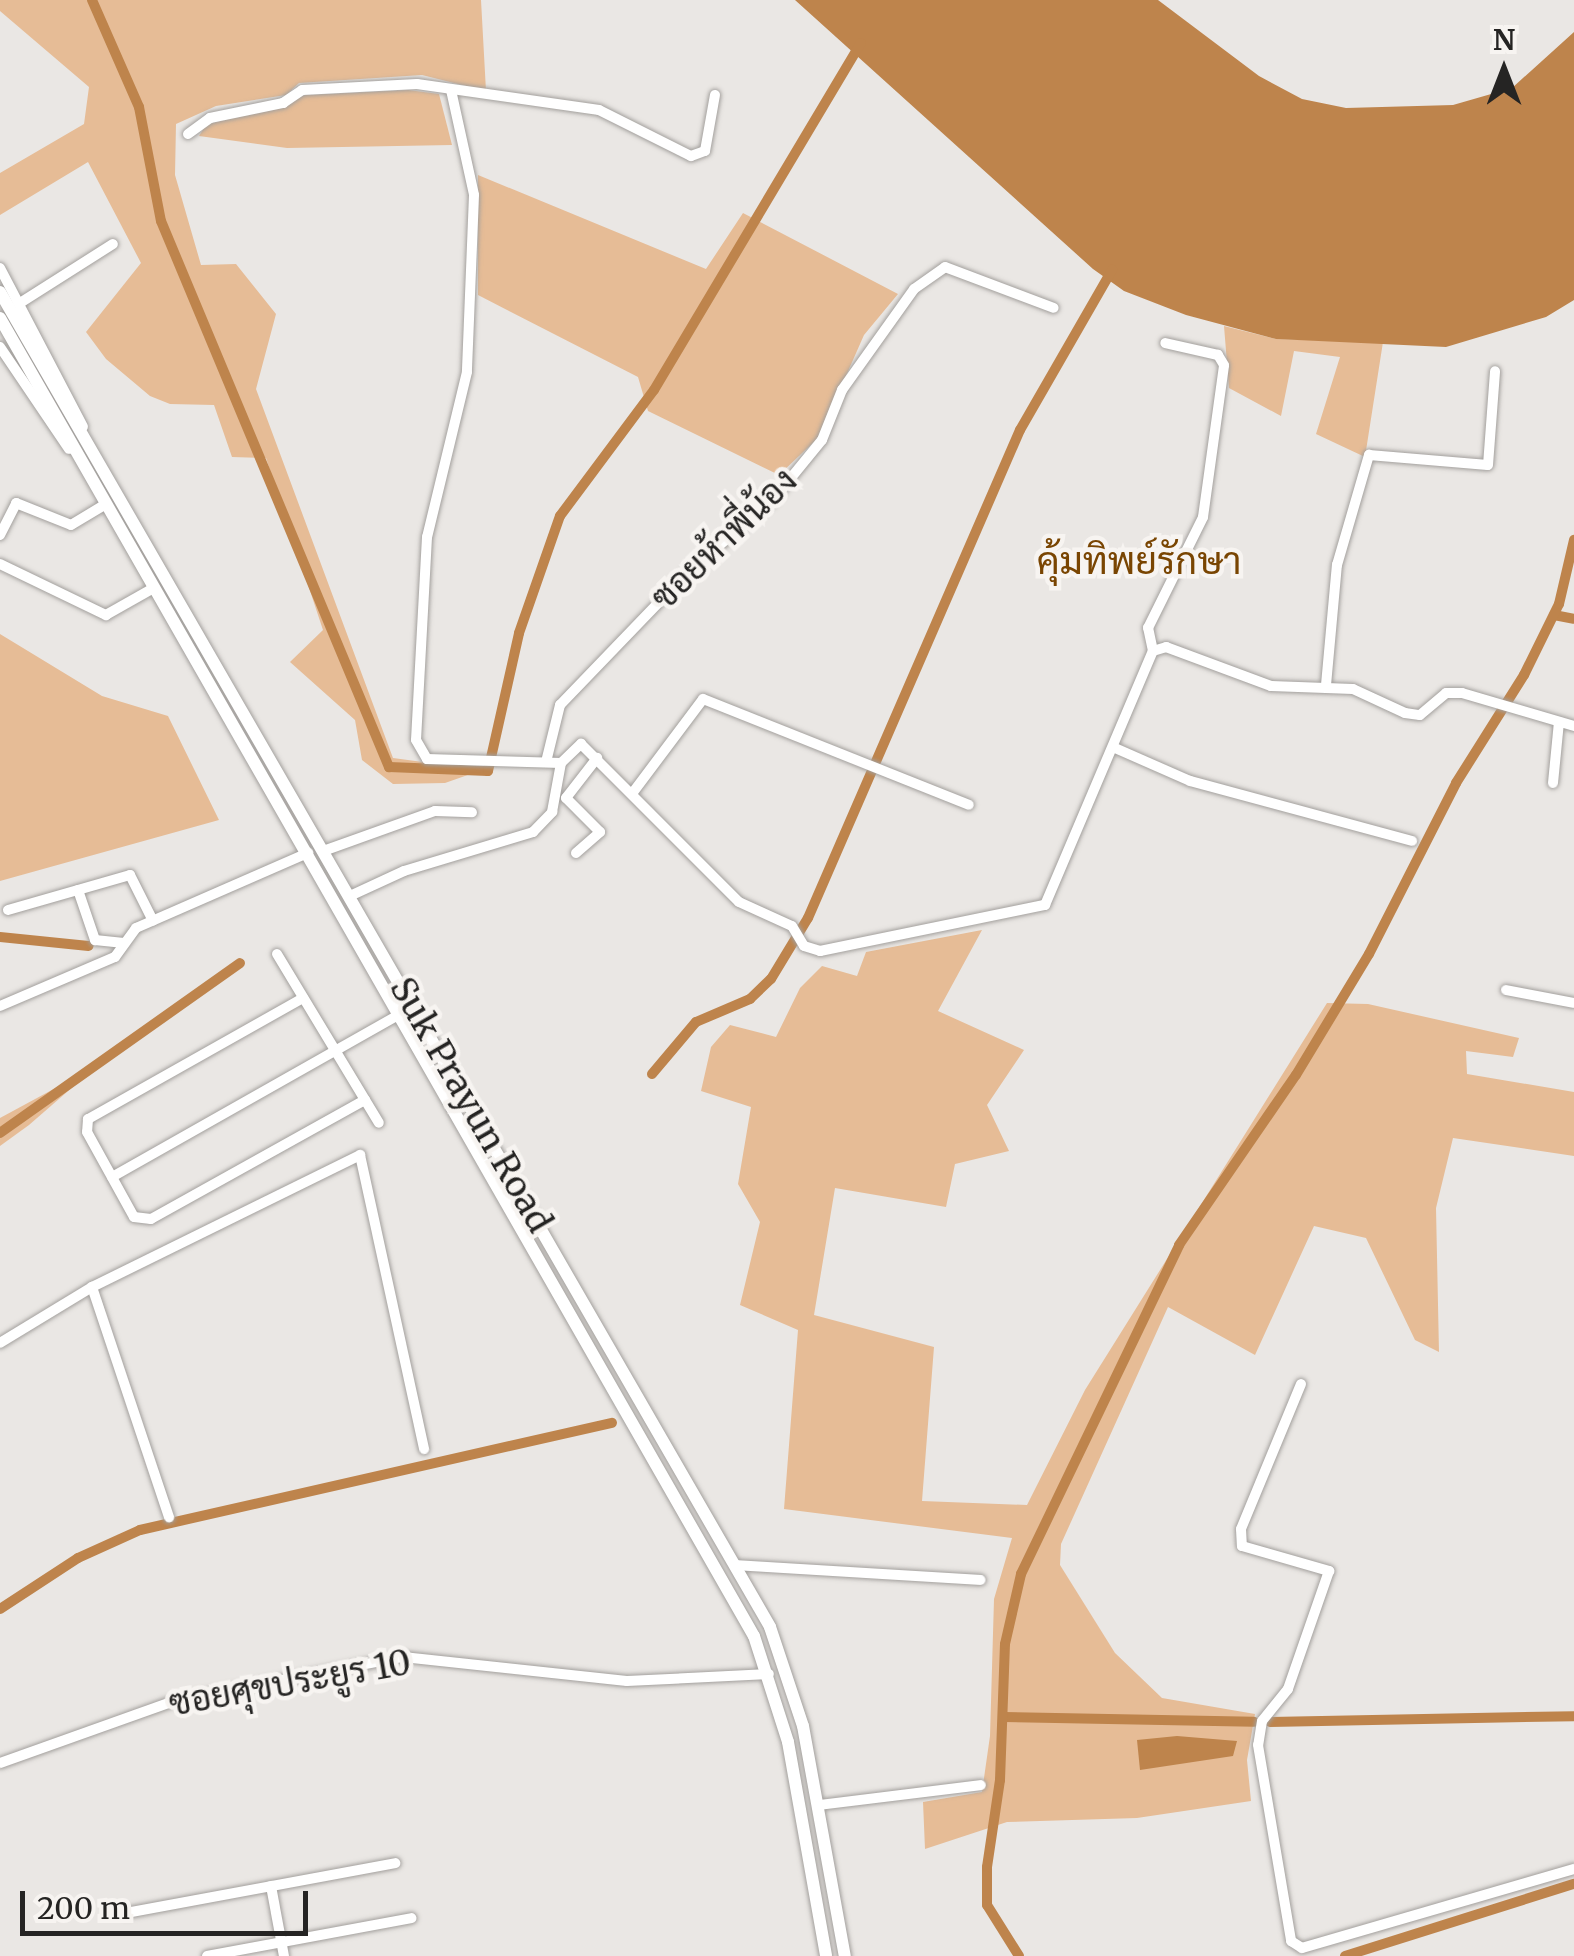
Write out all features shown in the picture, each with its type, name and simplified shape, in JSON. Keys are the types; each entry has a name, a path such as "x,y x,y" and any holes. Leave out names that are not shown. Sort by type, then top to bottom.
{"main road":[{"name":"Suk Prayun Road","path":"1,294 352,895 735,1565 788,1671 819,1805 845,1956"},
{"name":"Suk Prayun Road","path":"0,318 701,1542 768,1674 788,1742 826,1956"},
{"path":"397,1016 412,1006"}],"street":[{"path":"188,134 210,118 283,103 302,90 417,84 599,110 691,156 705,151 715,94"},
{"path":"450,90 474,195 467,372 427,537 416,740 426,759 546,762 561,762 581,744 634,790 739,902 792,926 804,946 820,951 1045,906 1154,650 1148,628 1203,517 1224,365 1218,356 1165,343"},
{"path":"20,304 113,244"},
{"name":"ซอยห้าพี่น้อง","path":"546,762 560,705 690,570 772,501 822,440 842,390 914,289 945,267 1054,308"},
{"path":"0,268 101,467"},
{"path":"1,352 88,474"},
{"path":"1326,685 1338,566 1369,454 1488,465 1495,371"},
{"path":"0,535 5,507 19,503 73,525 106,504"},
{"path":"0,564 106,615 152,589"},
{"path":"1154,650 1166,648 1299,692 1326,685 1420,715 1446,693 1488,700 1536,718 1574,726"},
{"path":"634,790 703,700 970,805"},
{"path":"1552,783 1559,722"},
{"path":"1115,748 1190,781 1412,841"},
{"path":"352,895 404,871 533,832 548,822 561,795 597,758"},
{"path":"561,762 561,795 600,832 576,853"},
{"path":"326,850 435,811 472,812"},
{"path":"0,1006 106,962 153,921 308,853"},
{"path":"8,910 130,876 153,921"},
{"path":"78,890 96,940 124,943"},
{"path":"277,954 379,1123"},
{"path":"1506,990 1574,1004"},
{"path":"304,998 88,1119 87,1132 134,1217 151,1219 364,1100"},
{"path":"112,1177 397,1016"},
{"path":"0,1343 92,1286 360,1155 424,1449"},
{"path":"92,1286 168,1516"},
{"path":"1301,1384 1241,1529 1242,1546 1329,1571 1288,1689 1262,1720 1258,1746 1292,1941 1302,1948 1574,1869"},
{"path":"735,1565 981,1580"},
{"name":"ซอยศุขประยูร 10","path":"0,1763 174,1701 404,1658 646,1682 768,1674"},
{"path":"819,1805 981,1784"},
{"path":"126,1912 395,1863"},
{"path":"271,1886 284,1956"},
{"path":"207,1956 412,1918"}],"shaded area":[{"path":"0,0 481,0 486,91 422,75 299,83 286,95 216,106 176,124 175,175 201,265 236,264 276,314 256,389 393,758 482,770 445,783 393,784 362,760 355,720 290,662 323,630 266,458 232,457 214,405 170,404 150,396 106,359 86,332 141,263 88,162 0,215 0,173 84,124 89,87 0,11"},
{"path":"795,0 1158,0 1259,76 1302,99 1346,108 1453,105 1512,88 1574,32 1574,300 1546,317 1446,347 1276,339 1186,315 1124,291 1093,269"},
{"path":"408,90 439,94 452,145 287,148 199,136 206,125 306,95"},
{"path":"478,175 706,269 743,213 898,294 864,335 819,437 779,475 648,411 638,377 478,295"},
{"path":"1224,326 1276,339 1383,342 1365,457 1316,434 1340,357 1294,351 1281,416 1229,388"},
{"path":"0,634 102,696 168,716 219,820 0,881"},
{"path":"982,930 938,1011 1024,1050 987,1105 1009,1151 955,1164 946,1207 835,1188 814,1315 934,1347 922,1501 1027,1505 1085,1390 1327,1003 1368,1004 1519,1038 1513,1057 1466,1051 1467,1074 1574,1092 1574,1156 1453,1138 1436,1208 1439,1352 1415,1340 1366,1238 1314,1226 1255,1355 1168,1307 1061,1544 1060,1565 1115,1653 1162,1698 1255,1714 1247,1760 1251,1801 1137,1818 1007,1822 925,1849 923,1802 982,1792 990,1736 994,1599 1012,1538 784,1509 798,1330 740,1305 760,1222 738,1184 751,1107 701,1091 711,1047 730,1025 776,1037 800,988 822,966 857,976 866,952"},
{"path":"98,1065 29,1125 0,1146 0,1118"},
{"path":"1177,1736 1237,1741 1233,1756 1140,1770 1137,1740"}],"waterway":[{"path":"92,0 139,107 161,221 389,767 488,771 519,633 560,516 654,390 861,43"},
{"path":"652,1074 696,1022 750,999 771,979 808,918 1020,430 1112,270"},
{"path":"1019,1956 987,1905 987,1867 1000,1780 1005,1644 1021,1574 1179,1245 1296,1075 1369,954 1456,783 1524,675 1559,604 1574,540"},
{"path":"1554,615 1574,619"},
{"path":"0,937 89,946"},
{"path":"0,1133 240,963"},
{"path":"0,1609 78,1558 140,1530 612,1423"},
{"path":"1270,1722 1574,1716"},
{"path":"1004,1717 1254,1722"},
{"path":"1345,1956 1574,1884"}],"district":[{"name":"คุ้มทิพย์รักษา","path":"1139,561"}]}
